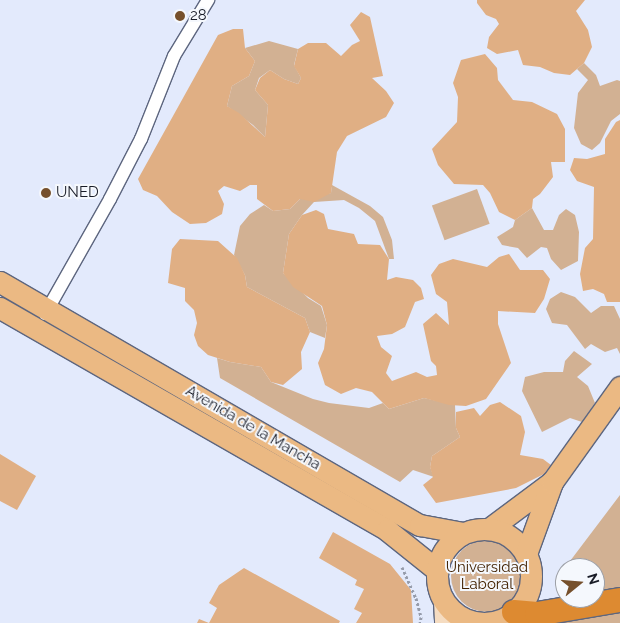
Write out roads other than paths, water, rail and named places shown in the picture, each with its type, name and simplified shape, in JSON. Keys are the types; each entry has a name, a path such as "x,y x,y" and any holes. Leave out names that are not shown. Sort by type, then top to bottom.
{"highway":[{"path":"503,618 620,600"}],"main road":[{"name":"Avenida de la Mancha","path":"0,282 420,525 463,533"},
{"name":"Avenida de la Mancha","path":"0,308 387,530 437,570"},
{"path":"526,554 552,482 620,387"},
{"path":"489,529 552,482"},
{"path":"476,529 489,529 504,533 516,542 526,554 530,568 530,583 525,599 503,618 486,623 468,620 452,610 443,600 438,589 437,570 441,555 450,542 463,533 476,529"},
{"path":"443,600 444,623"}],"street":[{"path":"37,329 110,200 141,139 174,56 208,0"}],"place":[{"name":"28","path":"180,16"},
{"name":"UNED","path":"46,193"}],"park label":[{"name":"Universidad Laboral","path":"487,576"}]}
